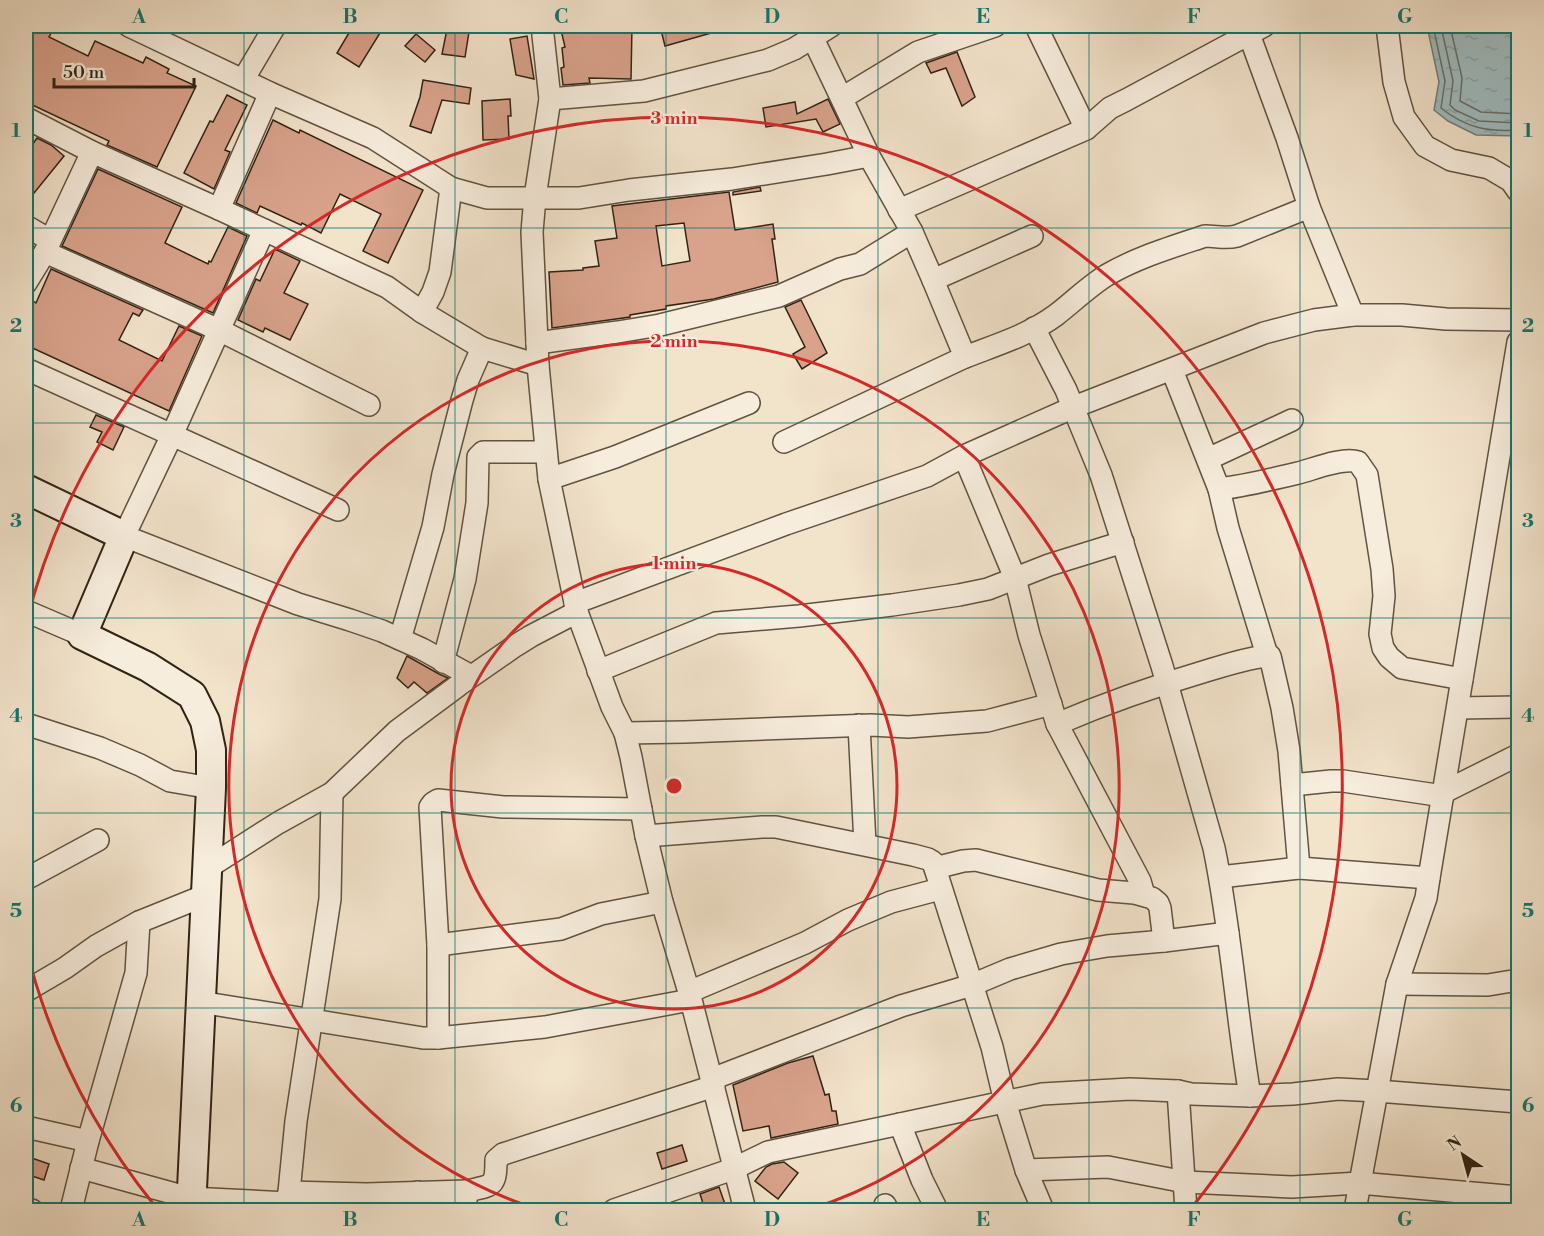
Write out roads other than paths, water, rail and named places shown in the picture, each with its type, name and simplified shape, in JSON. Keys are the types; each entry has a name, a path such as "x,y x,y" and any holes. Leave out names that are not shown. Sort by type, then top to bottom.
{"street":[{"path":"131,26 270,93 373,138 451,188 487,198 579,198 629,190 676,186 869,156"},
{"path":"243,80 275,26"},
{"path":"542,26 550,99 532,232 538,365 549,479 576,607 598,671 625,733 662,902 713,1083 745,1210"},
{"path":"550,99 644,91 768,60 794,49 809,31 831,26"},
{"path":"842,98 918,52 995,26"},
{"path":"1036,26 1086,129"},
{"path":"1387,26 1394,82 1404,117 1425,146 1451,160 1489,168 1510,181 1518,191"},
{"path":"899,210 1086,129 1110,108 1253,28 1309,207 1353,315"},
{"path":"809,31 869,156 912,232 965,357"},
{"path":"219,209 270,93"},
{"path":"26,118 92,152 387,288 482,348 538,365"},
{"path":"26,283 47,246 92,152"},
{"path":"422,312 433,292 440,272 451,188"},
{"path":"784,442 965,357 1013,339 1055,315 1106,276 1140,258 1205,236 1225,239 1237,236 1309,207"},
{"path":"26,226 47,246 369,405"},
{"path":"82,635 124,536 264,230"},
{"path":"537,343 660,325 779,296 840,269 860,264 912,232"},
{"path":"933,280 1032,236"},
{"path":"26,992 96,946 206,882 278,823 332,793 397,730 471,676 576,607 786,524 927,476 964,456 1074,407 1264,333 1314,320 1353,315 1518,320"},
{"path":"1034,328 1074,407 1101,475 1167,682 1214,848 1250,1096"},
{"path":"1355,1210 1397,984 1426,898 1518,342"},
{"path":"400,639 433,527 443,474 462,400 482,348"},
{"path":"26,369 338,510"},
{"path":"1172,370 1219,489 1228,528 1267,655 1271,658 1282,708 1292,785 1299,868"},
{"path":"549,479 615,457 749,403"},
{"path":"1208,459 1292,420"},
{"path":"443,662 465,579 477,503 478,457 483,452 546,452"},
{"path":"964,456 1015,578 1029,635 1057,724 1140,881 1144,895"},
{"path":"1219,489 1332,464 1354,460 1359,462 1367,475 1382,570 1384,596 1380,634 1383,648 1389,657 1402,668 1462,679"},
{"path":"26,489 124,536 298,604 400,639 471,676"},
{"path":"598,671 722,622 799,616 958,595 988,589 1123,542"},
{"path":"26,610 148,667 192,695 205,721 211,750 211,788 190,1204"},
{"path":"1057,724 1167,682 1267,655"},
{"path":"625,733 859,725 908,727 987,721 1051,704"},
{"path":"1458,708 1518,707"},
{"path":"26,724 100,748 170,781 211,788"},
{"path":"859,725 865,844"},
{"path":"1292,785 1331,781 1444,794 1518,755"},
{"path":"289,1202 296,1121 330,899 332,793"},
{"path":"438,1038 438,945 430,807 433,803 438,800 502,807 641,809"},
{"path":"646,836 776,827 865,844 933,862 992,1047 1005,1102 1026,1170 1043,1210"},
{"path":"26,879 98,840"},
{"path":"935,868 963,861 976,861 1098,890 1144,895 1158,903 1164,941"},
{"path":"1220,877 1299,868 1429,878"},
{"path":"200,1002 423,1038 545,1027 689,996 805,943 848,920 891,902 940,889"},
{"path":"438,945 561,929 601,914 662,902"},
{"path":"71,1210 88,1141 136,973 139,922"},
{"path":"81,1168 190,1204 289,1202 366,1194 416,1201 466,1201 489,1186 496,1177 496,1160 503,1154 713,1083 901,1006 972,985 1010,969 1061,954 1107,946 1228,933"},
{"path":"1397,984 1488,985 1518,980"},
{"path":"614,1210 733,1169 768,1152 1042,1094 1130,1089 1250,1096 1338,1089 1518,1102"},
{"path":"1178,1091 1186,1210"},
{"path":"900,1124 922,1180 937,1210"},
{"path":"26,1126 88,1141"},
{"path":"1026,1170 1108,1167 1185,1182 1292,1187 1359,1183 1518,1197"},
{"path":"26,1209 32,1210"}],"water":[{"path":"1427,26 1518,26 1518,136 1476,135 1448,121 1434,110 1439,82"}]}
